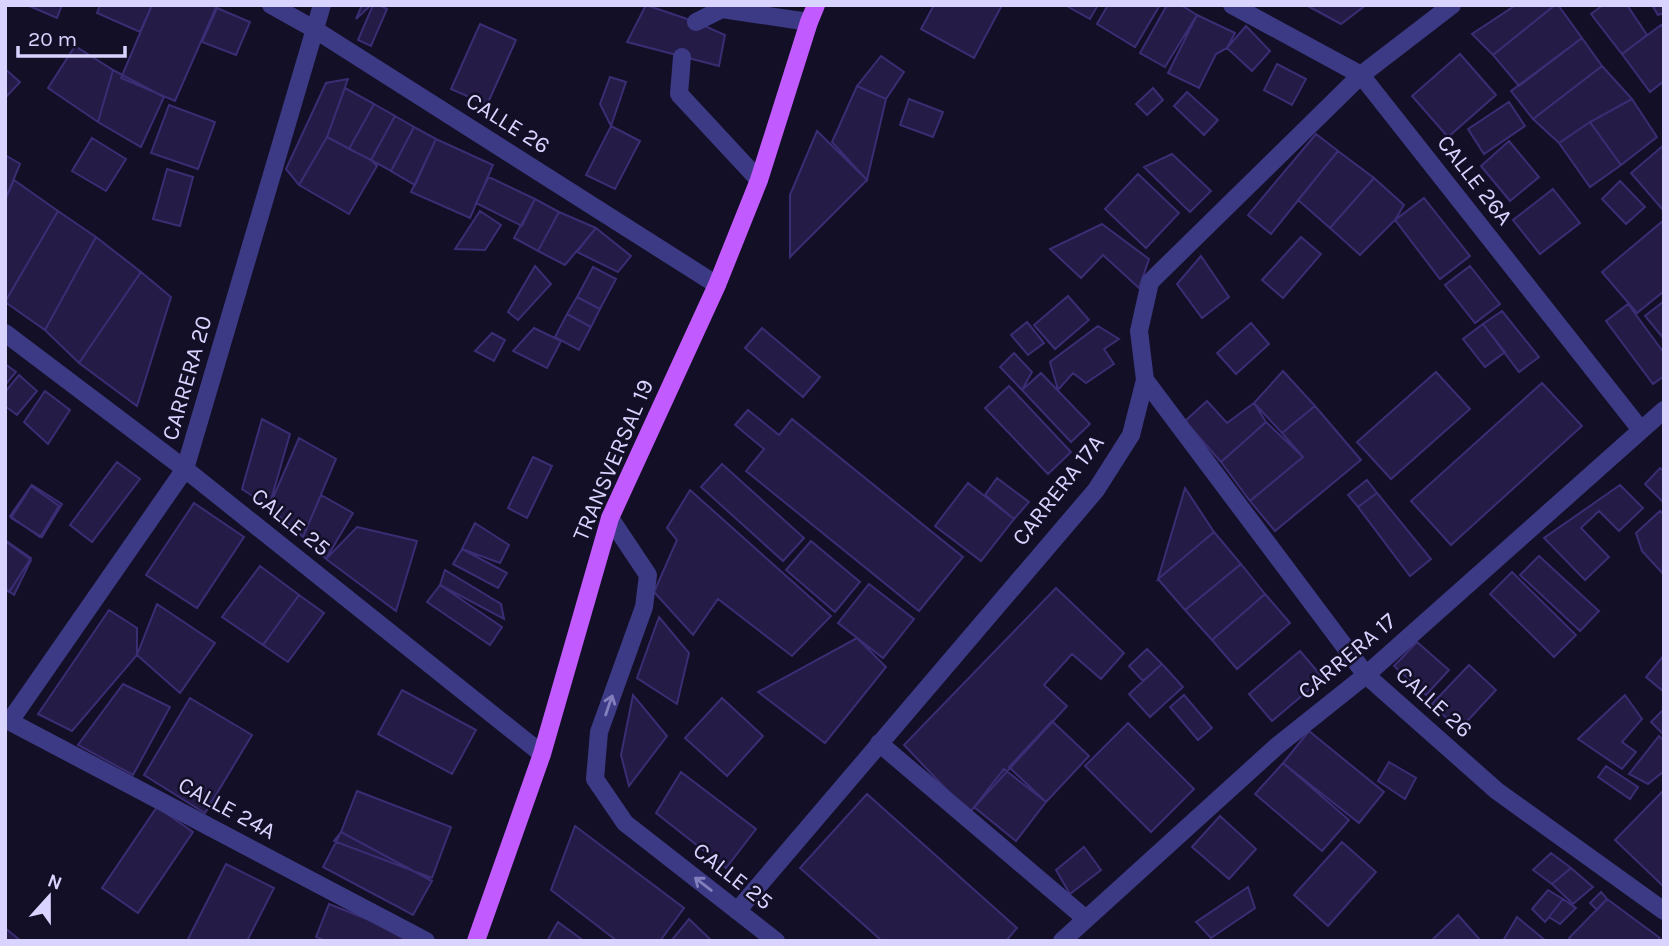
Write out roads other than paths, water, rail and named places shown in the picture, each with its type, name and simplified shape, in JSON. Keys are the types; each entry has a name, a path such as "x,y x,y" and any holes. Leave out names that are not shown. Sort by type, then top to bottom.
{"main road":[{"name":"TRANSVERSAL 19","path":"476,941 542,754 610,518 717,285 759,180 812,14"}],"street":[{"name":"CALLE 26","path":"271,5 314,29 717,285"},
{"name":"CARRERA 20","path":"7,720 185,469 322,5"},
{"name":"CALLE 26A","path":"1232,5 1361,75 1641,430"},
{"name":"CARRERA 17A","path":"737,911 1096,490 1131,435 1146,380 1139,331 1150,282 1361,75 1452,5"},
{"path":"696,22 722,9 812,14"},
{"path":"682,57 679,94 759,180"},
{"name":"CALLE 25","path":"5,333 185,469 542,754"},
{"name":"CALLE 26","path":"1146,380 1366,675 1497,791 1664,911"},
{"name":"CARRERA 17","path":"1062,941 1277,746 1366,675 1664,410"},
{"name":"CALLE 25","path":"610,518 648,575 644,607 599,732 594,779 625,822 776,941"},
{"name":"CALLE 24A","path":"7,720 426,941"},
{"path":"878,743 1086,919"}]}
